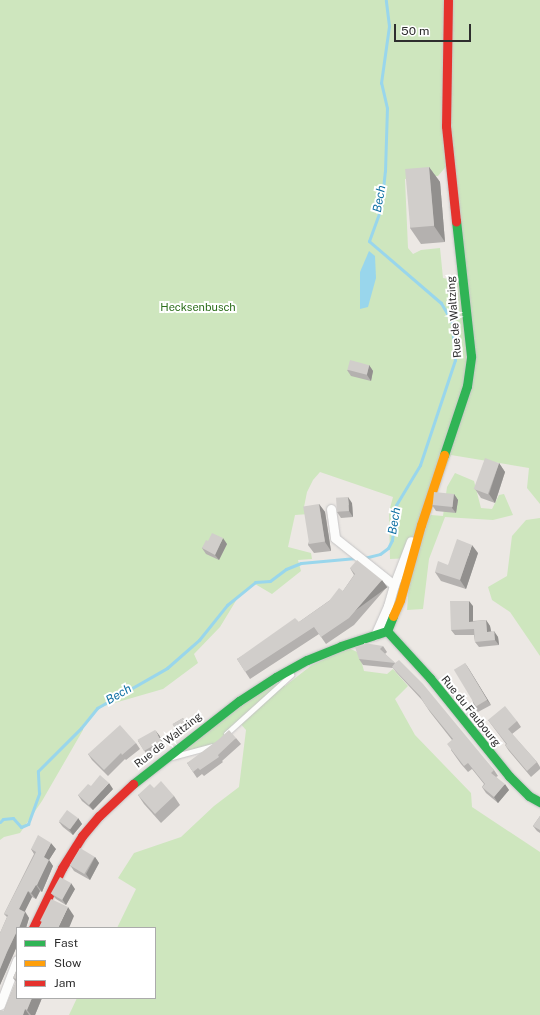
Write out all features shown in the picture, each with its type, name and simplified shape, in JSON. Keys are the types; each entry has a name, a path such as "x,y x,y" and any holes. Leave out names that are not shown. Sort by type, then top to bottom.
{"street":[{"name":"Rue de Waltzing","path":"33,927 62,868 82,836 99,816 132,784 160,760 276,677 307,660 341,646 387,631 400,600 421,525 467,386 471,356 446,126 448,0"},
{"path":"331,509 335,538 394,585"},
{"path":"375,635 388,606 394,585 416,527 421,525"},
{"name":"Rue du Faubourg","path":"387,631 430,678 509,776 529,796 540,802"},
{"path":"0,1005 16,963"}],"lane":[{"path":"220,740 307,660"},
{"path":"160,760 206,749 216,744"}],"green space":[{"name":"Hecksenbusch","path":"0,0 540,0 540,504 527,488 529,468 451,455 422,524 431,515 443,516 447,487 455,473 474,481 481,508 492,509 499,495 504,494 513,515 493,520 445,517 429,559 423,609 407,610 411,558 390,559 389,512 393,497 320,472 313,480 307,492 304,507 309,514 295,515 288,547 311,553 312,559 298,560 301,571 272,594 255,584 237,599 220,627 194,654 198,663 163,689 97,708 81,727 83,730 42,801 20,833 4,837 0,840","holes":["449,163 463,282 443,278 440,248 421,250 413,254 408,248 405,179 438,176"]},
{"path":"540,518 540,656 510,612 492,600 488,587 507,576 512,536 526,520"},
{"path":"349,648 359,653 364,671 387,674 393,669 408,686 395,699 415,735 471,793 472,807 540,852 540,1015 69,1015 77,999 156,999 156,927 117,927 136,889 118,878 134,853 181,837 214,806 239,787 246,730 239,722 216,744 187,754 184,748 242,705 279,681 285,686 312,665"}],"water":[{"path":"369,251 375,256 376,278 368,307 360,309 360,272"}],"building":[{"path":"429,167 434,226 410,228 405,169"},
{"path":"350,360 369,365 367,375 347,370"},
{"path":"485,458 499,463 488,494 474,489"},
{"path":"434,492 454,494 453,507 433,505"},
{"path":"348,497 349,511 337,512 336,498"},
{"path":"319,504 325,542 309,544 303,507"},
{"path":"212,533 223,538 215,555 202,548"},
{"path":"457,539 472,545 460,580 435,572 438,561 448,565"},
{"path":"357,560 382,580 349,618 321,637 314,627 245,672 237,659 295,618 299,622 329,601 339,588 343,591 355,574 350,568"},
{"path":"450,601 469,601 469,622 486,620 487,632 494,631 495,640 475,642 474,629 451,630"},
{"path":"364,643 383,646 380,649 395,663 359,659 355,647 364,645"},
{"path":"399,660 423,684 494,770 491,773 505,784 494,797 482,787 485,784 468,763 464,766 447,744 453,739 426,706 420,696 392,667"},
{"path":"465,663 487,700 476,707 454,670"},
{"path":"505,706 517,721 508,729 537,762 527,771 505,745 507,744 488,720"},
{"path":"183,718 187,725 177,731 173,724"},
{"path":"120,725 136,743 122,755 121,753 104,770 88,754"},
{"path":"155,730 161,741 144,751 138,740"},
{"path":"229,730 236,738 218,755 219,757 200,770 198,768 193,772 187,763"},
{"path":"100,775 109,783 89,805 78,795 88,784 91,786"},
{"path":"161,781 174,796 155,814 138,795 150,784 154,788"},
{"path":"67,810 78,818 70,830 59,821"},
{"path":"540,816 540,830 533,826"},
{"path":"38,835 51,843 44,857 49,860 37,885 31,893 28,891 19,909 25,912 19,927 16,927 16,933 0,969 0,933 8,915 4,914 36,852 31,849"},
{"path":"80,848 95,857 84,874 70,865"},
{"path":"60,877 71,883 62,900 51,894"},
{"path":"51,899 68,907 58,927 40,927 42,922 40,921"},
{"path":"16,971 16,979 13,978"},
{"path":"16,981 16,999 32,999 23,1015 0,1015 0,1010 4,1011"}],"waterway":[{"name":"Bech","path":"364,558 380,554 388,548 392,540 396,505 420,465 455,360 452,322 441,303 369,241 381,208 385,171 387,108 381,83 389,26 386,0"},
{"name":"Bech","path":"0,822 3,819 13,818 21,827 28,824 39,793 38,771 81,728 97,708 167,668 199,640 227,605 255,582 270,581 286,569 301,563 356,558"}],"traffic: fast":[{"path":"444,455 467,386 471,356 456,221"},
{"path":"133,784 239,701 276,677 307,660 341,646 387,631 393,616"},
{"path":"387,631 430,678 509,776 529,796 540,802"}],"traffic: slow":[{"path":"393,616 400,600 421,525 444,455"}],"traffic: jam":[{"path":"448,0 446,126 456,221"},
{"path":"33,927 62,868 82,836 99,816 133,784"}]}
